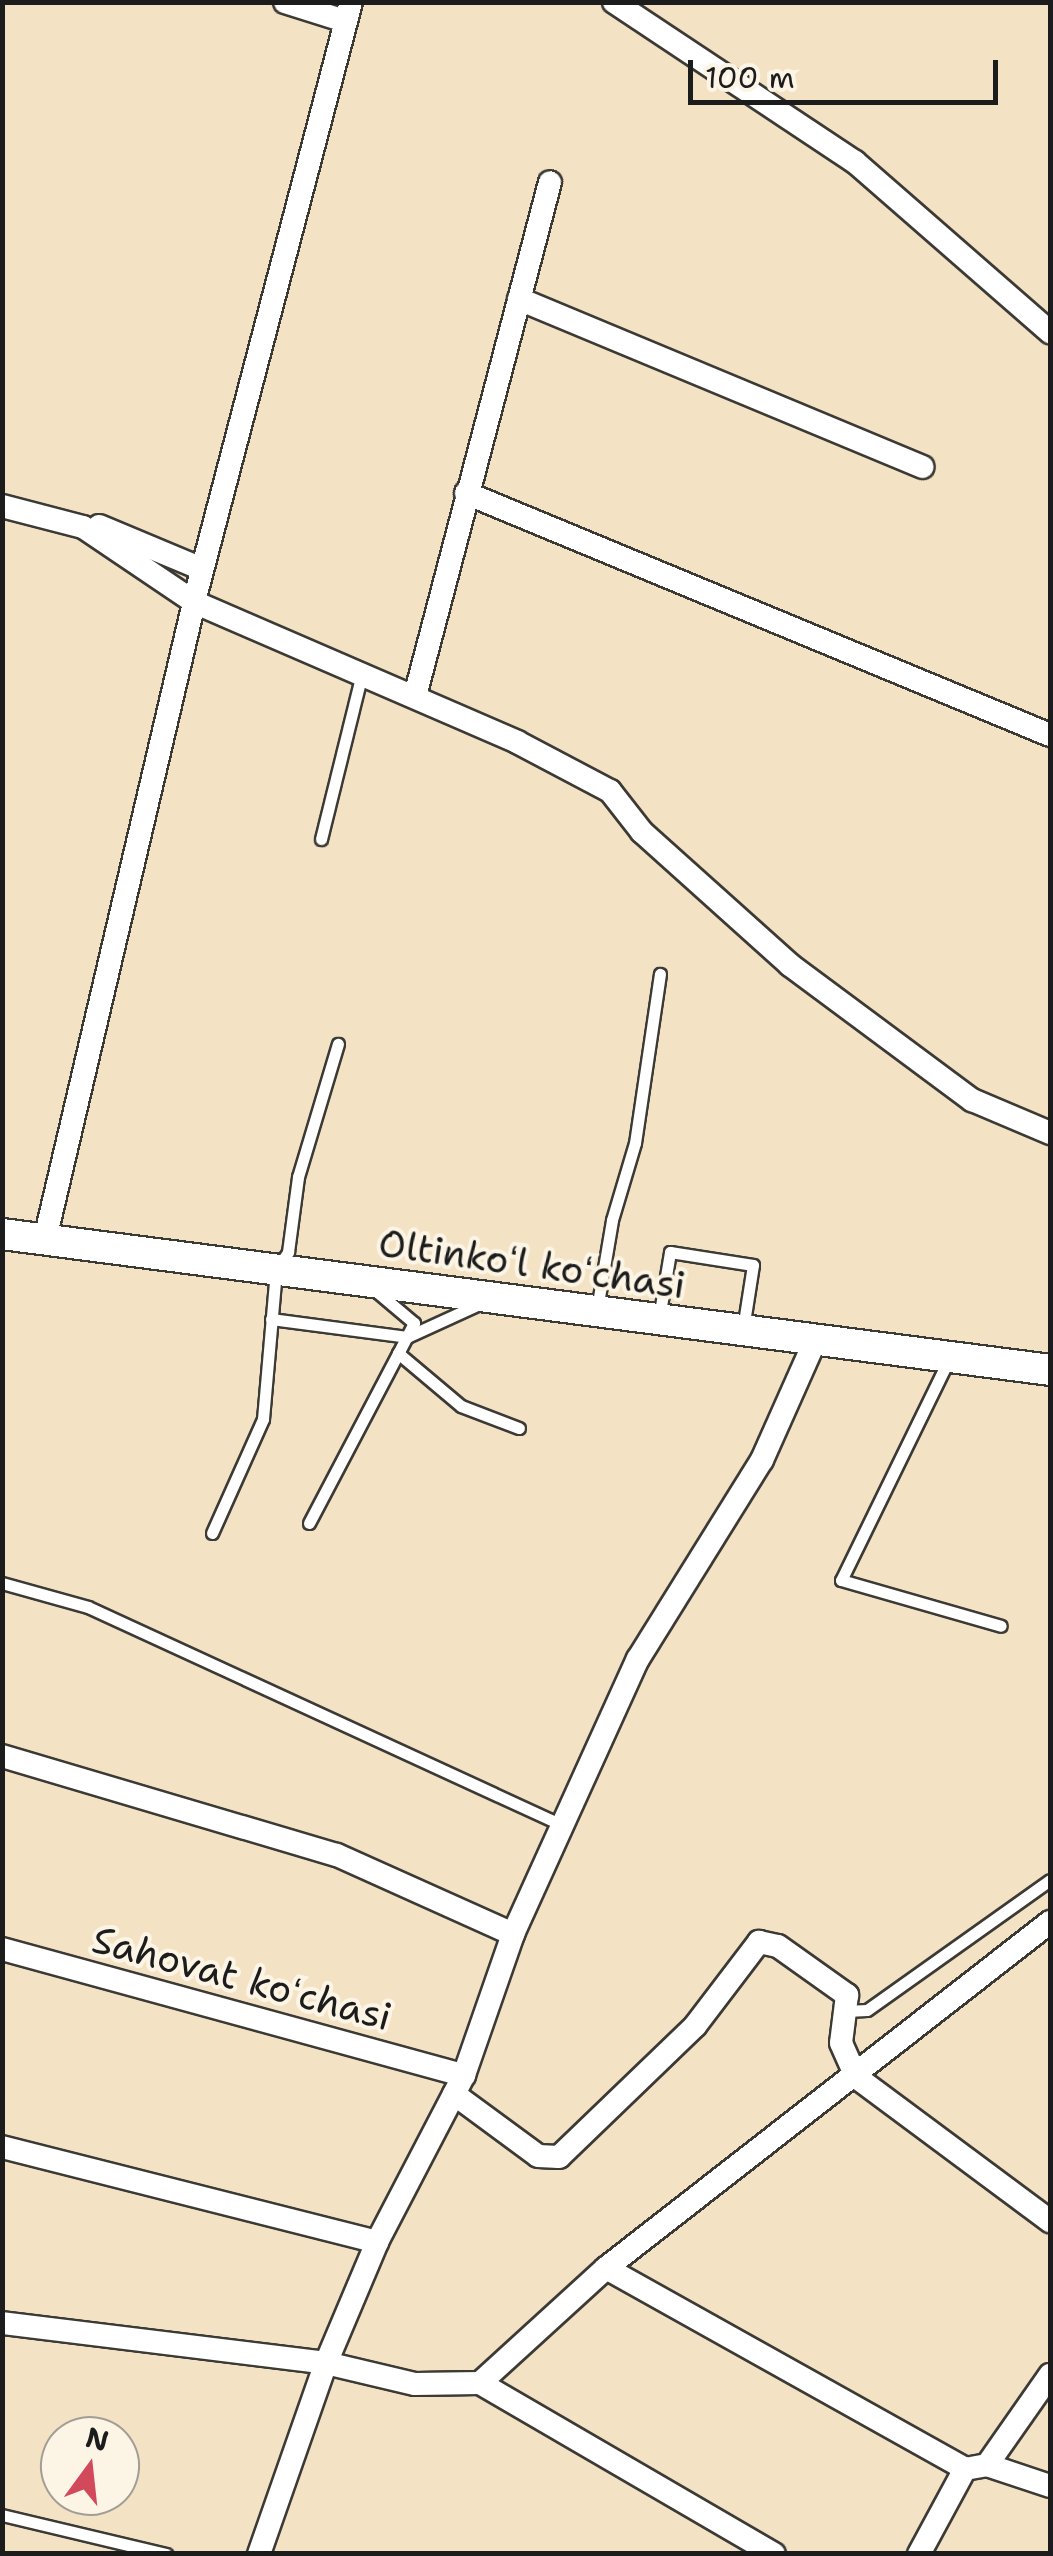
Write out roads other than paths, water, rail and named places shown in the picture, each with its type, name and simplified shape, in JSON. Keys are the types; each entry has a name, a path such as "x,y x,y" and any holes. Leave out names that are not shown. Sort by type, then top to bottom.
{"main road":[{"name":"Oltinkoʻl koʻchasi","path":"2,1234 742,1334 1050,1370"}],"street":[{"path":"45,1238 194,602 348,12 285,2"},
{"path":"614,2 855,162 1050,332"},
{"path":"415,696 550,182"},
{"path":"519,299 922,467"},
{"path":"2,489 202,570"},
{"path":"466,494 1050,735"},
{"path":"2,506 83,527 194,602 415,696 610,792 642,832 790,965 972,1100 1050,1132"},
{"path":"259,2554 326,2363 378,2242 459,2085 513,1934 638,1659 762,1460 814,1343"},
{"path":"2,1756 337,1854 513,1934"},
{"path":"480,2384 606,2268 856,2077 1050,1922"},
{"path":"459,2085 538,2156 559,2157 695,2026 759,1942 778,1946 848,1996 841,2043 856,2077 1050,2220"},
{"name":"Sahovat koʻchasi","path":"2,1949 459,2085"},
{"path":"2,2146 378,2242"},
{"path":"606,2268 976,2467 1050,2486"},
{"path":"2,2323 326,2363 414,2384 480,2384 774,2554"},
{"path":"919,2554 976,2467 1050,2375"}],"lane":[{"path":"320,839 362,673"},
{"path":"596,1314 612,1220 635,1143 660,974"},
{"path":"212,1532 262,1419 276,1270 288,1252 298,1177 338,1044"},
{"path":"658,1322 670,1252 753,1265 742,1334"},
{"path":"309,1523 414,1323 366,1282"},
{"path":"272,1319 407,1337 490,1299"},
{"path":"398,1353 461,1406 519,1428"},
{"path":"950,1359 842,1580 1002,1626"},
{"path":"2,1583 88,1606 562,1825"},
{"path":"846,2011 867,2010 1050,1880"},
{"path":"2,2515 166,2554"}]}
